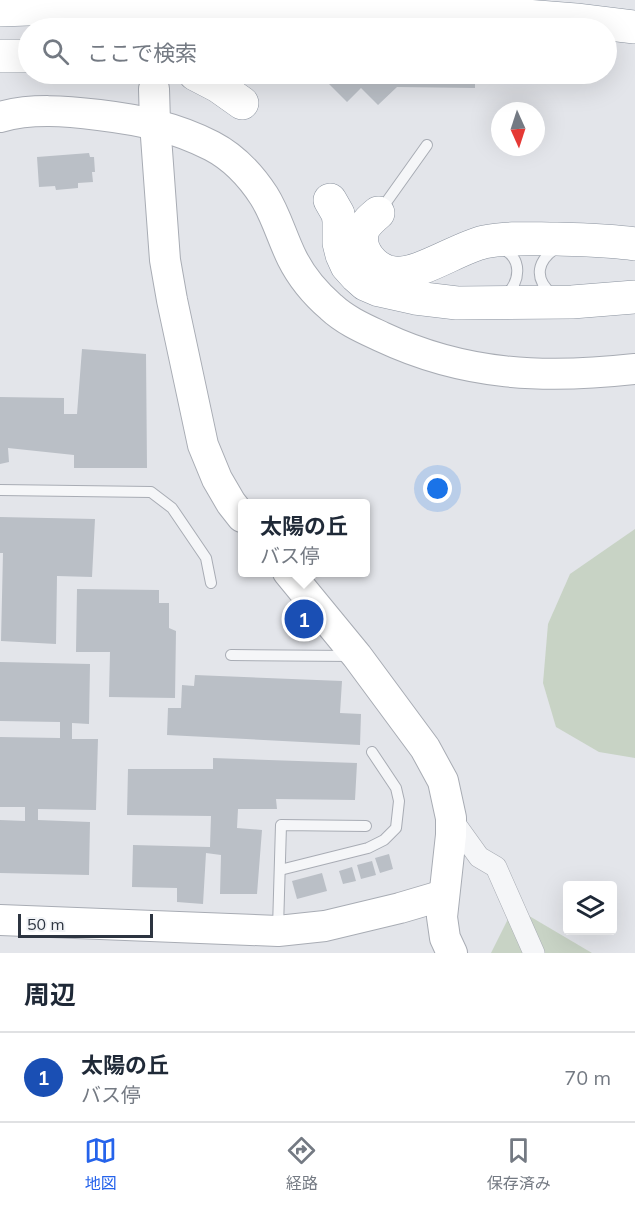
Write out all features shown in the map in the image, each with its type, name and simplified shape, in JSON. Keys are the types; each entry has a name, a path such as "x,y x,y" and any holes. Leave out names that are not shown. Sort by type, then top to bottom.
{"highway":[{"path":"0,10 141,5 297,4 438,9 551,18"},
{"path":"617,25 635,27"},
{"path":"0,56 18,56"},
{"path":"214,84 242,103"},
{"path":"330,200 338,214 339,243 347,266 365,284 379,290 415,298 457,303 572,302 635,297"},
{"path":"378,213 363,230 361,239 363,248 374,265 394,273 419,268 490,241 514,238 599,240 635,244"}],"street":[{"path":"154,89 165,260 172,300 203,445 217,479 238,511"},
{"path":"0,117 40,111 73,112 155,123 214,147 251,177 265,197 292,259 311,286 332,309 358,326 393,342 431,356 512,373 556,375 635,369"},
{"path":"291,577 357,656 425,748 443,781 451,818 451,835 442,917 445,938 452,953"},
{"path":"451,818 479,857 496,867 534,953"},
{"path":"0,920 278,931 325,926 444,895"}],"lane":[{"path":"378,213 428,145"},
{"path":"571,240 551,251 543,259 540,278 545,288 553,295 572,302"},
{"path":"474,246 499,248 509,252 517,267 514,285 509,292 502,299 488,303"},
{"path":"0,490 151,492 172,508 206,558 211,583"},
{"path":"231,655 357,656"},
{"path":"280,870 368,848 384,840 396,828 399,801 396,788 372,752"},
{"path":"278,931 281,825 366,826"}],"green space":[{"path":"635,529 635,758 599,752 556,727 543,683 548,624 570,574"},
{"path":"514,907 592,953 491,953"}],"building":[{"path":"329,84 475,84 475,88 397,87 378,105 361,88 347,102"},
{"path":"89,153 90,157 94,157 93,182 78,183 78,188 56,190 55,186 39,187 37,157"},
{"path":"82,349 146,354 147,468 74,468 74,455 8,448 9,462 0,464 0,397 64,398 64,414 77,414"},
{"path":"0,517 95,519 92,577 57,576 56,644 1,641 3,553 0,553"},
{"path":"77,589 159,590 159,603 169,603 169,628 176,631 175,698 109,697 110,652 76,652"},
{"path":"0,662 90,664 89,724 72,723 72,739 98,739 96,810 38,809 38,820 90,822 89,875 0,873 0,820 25,821 25,807 0,807 0,737 60,738 60,722 0,721"},
{"path":"195,675 342,681 340,713 361,714 360,745 167,735 168,708 181,708 182,685 194,686"},
{"path":"213,758 357,763 355,800 276,799 277,809 238,809 237,828 262,830 257,894 220,894 221,855 206,853 203,904 177,902 177,888 132,887 133,845 210,847 211,816 127,815 128,769 213,769"},
{"path":"389,854 393,869 380,873 375,858"},
{"path":"372,861 376,875 361,879 357,865"},
{"path":"352,867 356,881 343,884 339,871"},
{"path":"322,873 327,891 297,899 292,881"}],"tunnel":[{"path":"153,0 154,18"}],"place":[{"name":"太陽の丘","path":"304,619"}]}
